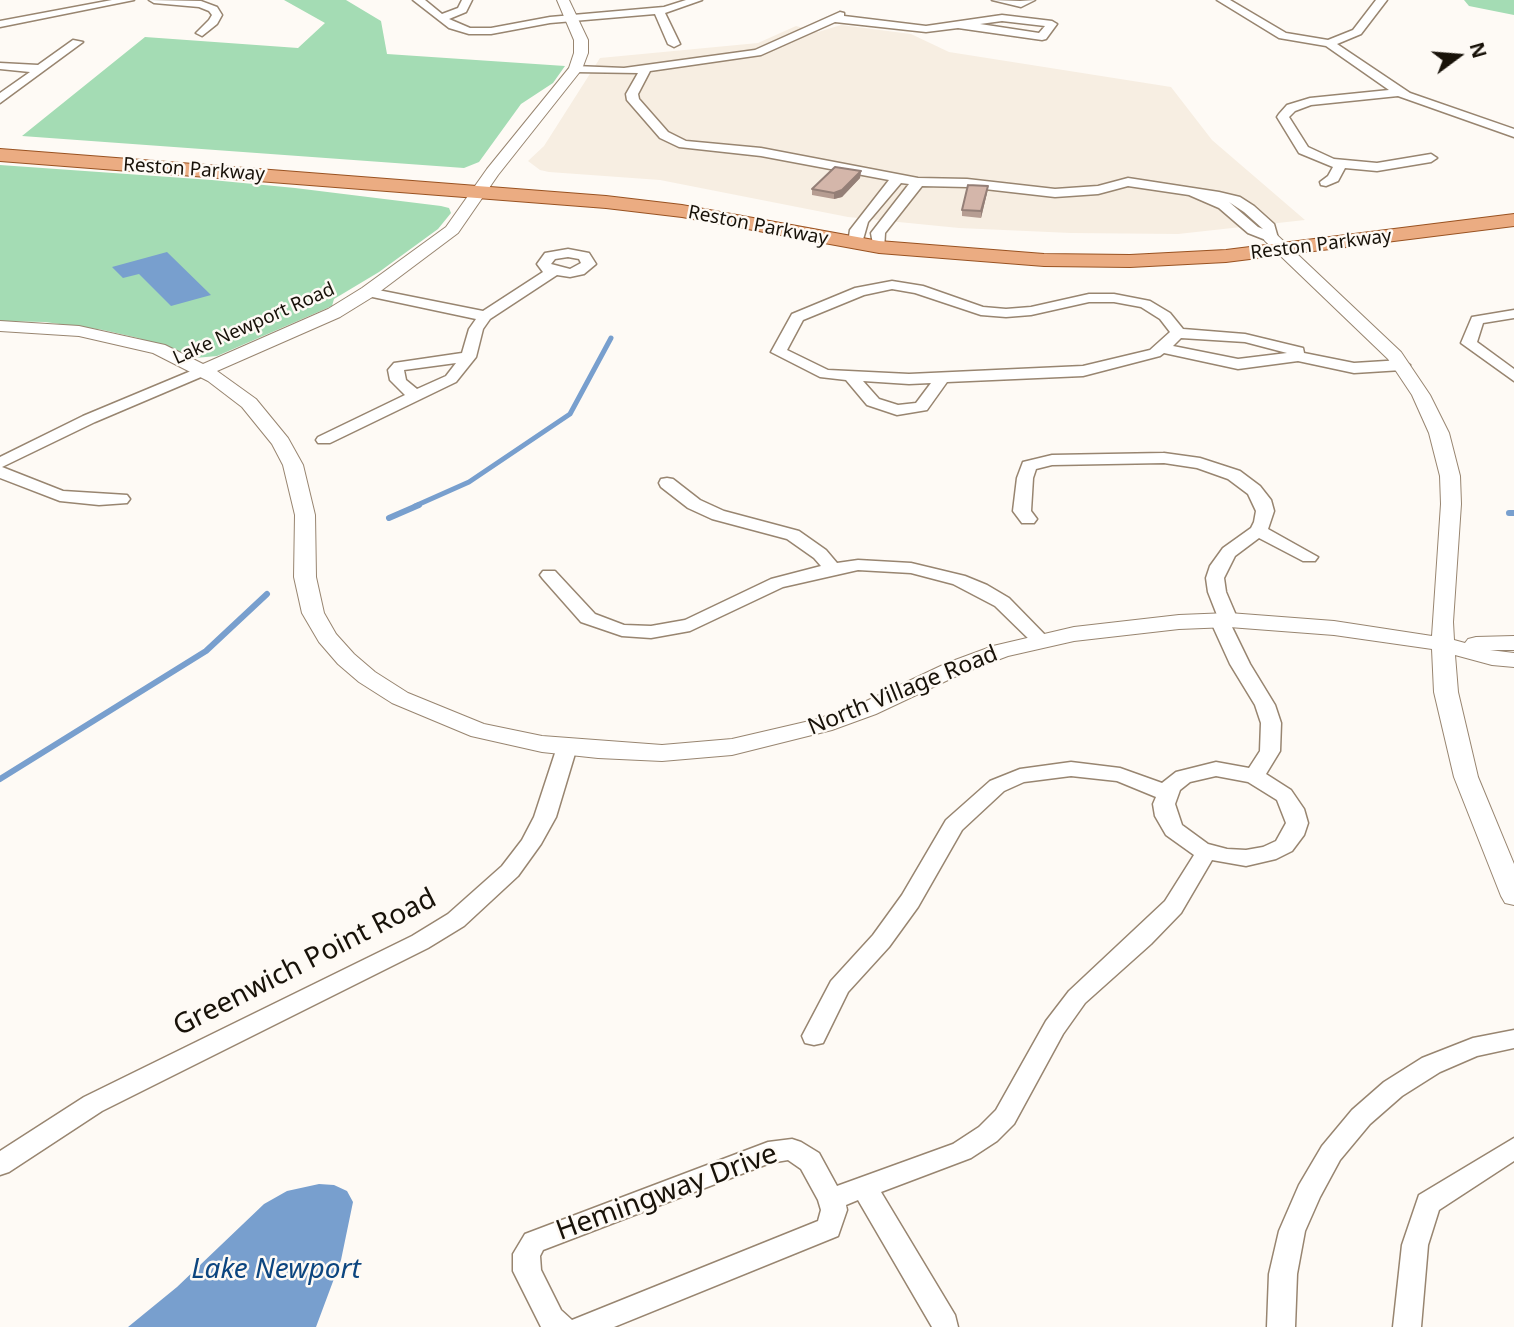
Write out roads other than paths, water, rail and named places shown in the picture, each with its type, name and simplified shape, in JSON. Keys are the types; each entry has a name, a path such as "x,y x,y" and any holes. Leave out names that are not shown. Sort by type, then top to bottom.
{"main road":[{"name":"Reston Parkway","path":"0,143 484,186 867,238 965,256 1089,261 1171,260 1514,206"},
{"name":"Reston Parkway","path":"0,155 484,186"},
{"name":"Reston Parkway","path":"1277,244 1514,220"}],"street":[{"path":"0,24 128,0"},
{"path":"154,0 201,4 214,9 216,15 213,22 202,33"},
{"path":"418,0 453,26 469,31 491,31 618,13 659,11 697,0"},
{"path":"441,18 462,10 467,0"},
{"path":"563,0 581,40 576,67 614,72 757,53 843,13 841,5"},
{"path":"997,0 1021,4 1030,0"},
{"path":"1222,0 1283,36 1329,43 1398,92 1514,133"},
{"path":"1366,0 1380,1"},
{"path":"1329,43 1357,32 1380,1"},
{"path":"608,4 618,13"},
{"path":"659,11 674,44"},
{"path":"830,18 926,29 1002,18 1052,24 1042,37 961,25"},
{"path":"0,99 77,42"},
{"path":"0,66 41,69"},
{"name":"Lake Newport Road","path":"0,463 79,424 315,323 368,292 452,230 576,67"},
{"path":"646,68 632,94 633,100 659,130 672,139 696,146 761,152 918,182 967,183 1055,193 1098,190 1128,182 1195,194 1224,205 1253,230 1277,244 1366,326 1398,361 1422,395 1439,433 1450,476 1451,504 1442,644 1446,692 1463,766 1481,819 1514,896"},
{"path":"1398,92 1310,102 1285,112 1284,122 1303,150 1319,159 1340,165 1377,167 1431,158"},
{"path":"1326,182 1333,178 1340,165"},
{"path":"867,238 898,178"},
{"path":"867,238 918,182"},
{"path":"324,440 451,379 468,357 475,329 485,317 552,272"},
{"path":"1178,333 1165,316 1145,304 1114,298 1067,301 1031,311 981,311 918,289 891,285 860,291 797,317 779,352 825,374 909,379 1083,371 1155,353 1178,333 1245,338 1333,359 1398,361"},
{"path":"368,292 485,317"},
{"path":"1514,314 1477,320 1469,344 1514,376"},
{"name":"North Village Road","path":"0,326 46,328 109,336 173,354 203,370 249,403 267,422 293,465 305,515 303,554 313,613 346,659 389,691 434,714 479,731 567,747 685,752 732,747 781,737 868,709 966,663 1042,641 1124,626 1224,620 1324,627 1442,644 1492,658 1514,660"},
{"path":"1162,346 1183,354 1238,365 1298,356 1354,368 1398,361"},
{"path":"1493,361 1513,354"},
{"path":"418,396 404,388 398,380 396,370 399,366 468,357"},
{"path":"851,376 873,402 897,411 921,407 943,377"},
{"path":"1028,519 1022,511 1025,478 1029,466 1052,460 1164,458 1220,468 1248,484 1262,500 1264,522 1258,531 1229,552 1219,566 1215,579 1224,620 1240,664 1265,705 1271,723 1270,751 1254,776"},
{"path":"0,472 60,496 89,500 121,499"},
{"path":"667,483 694,504 718,515 793,535 820,554 832,569"},
{"path":"1258,531 1309,557"},
{"path":"550,575 588,618 622,630 651,632 690,625 778,583 832,569 884,565 934,572 959,580 1002,602 1042,641"},
{"name":"North Village Road","path":"1442,644 1514,643"},
{"name":"Greenwich Point Road","path":"0,1164 93,1104 409,948 456,920 501,880 530,844 545,817 567,747"},
{"path":"814,1036 838,987 881,941 910,901 954,825 997,786 1020,776 1071,769 1120,775 1167,793"},
{"path":"1226,770 1254,776 1284,795 1297,822 1293,835 1284,846 1268,854 1247,858 1206,851 1174,830 1166,816 1164,804 1167,793 1183,777 1198,772 1226,770"},
{"path":"582,1327 822,1232 829,1228 834,1216 831,1199 962,1150 988,1134 1005,1117 1054,1028 1069,1008 1173,907 1206,851"},
{"path":"1281,1327 1283,1274 1292,1231 1308,1193 1331,1153 1361,1117 1393,1089 1431,1065 1474,1047 1514,1039"},
{"path":"1407,1327 1415,1245 1428,1203 1514,1148"},
{"name":"Hemingway Drive","path":"561,1327 551,1319 527,1271 526,1254 539,1239 779,1149 798,1151 806,1157 831,1199"},
{"path":"864,1187 945,1324"}],"water":[{"path":"167,252 211,295 171,306 139,274 123,278 112,267"},
{"name":"Lake Newport","path":"319,1184 334,1185 347,1191 353,1202 341,1260 316,1327 128,1327 177,1287 264,1204 287,1191"}],"waterway":[{"path":"415,506 469,482 570,414 611,338"},
{"path":"389,518 419,505"},
{"path":"1509,513 1514,513"},
{"path":"0,779 206,651 267,594"}]}
